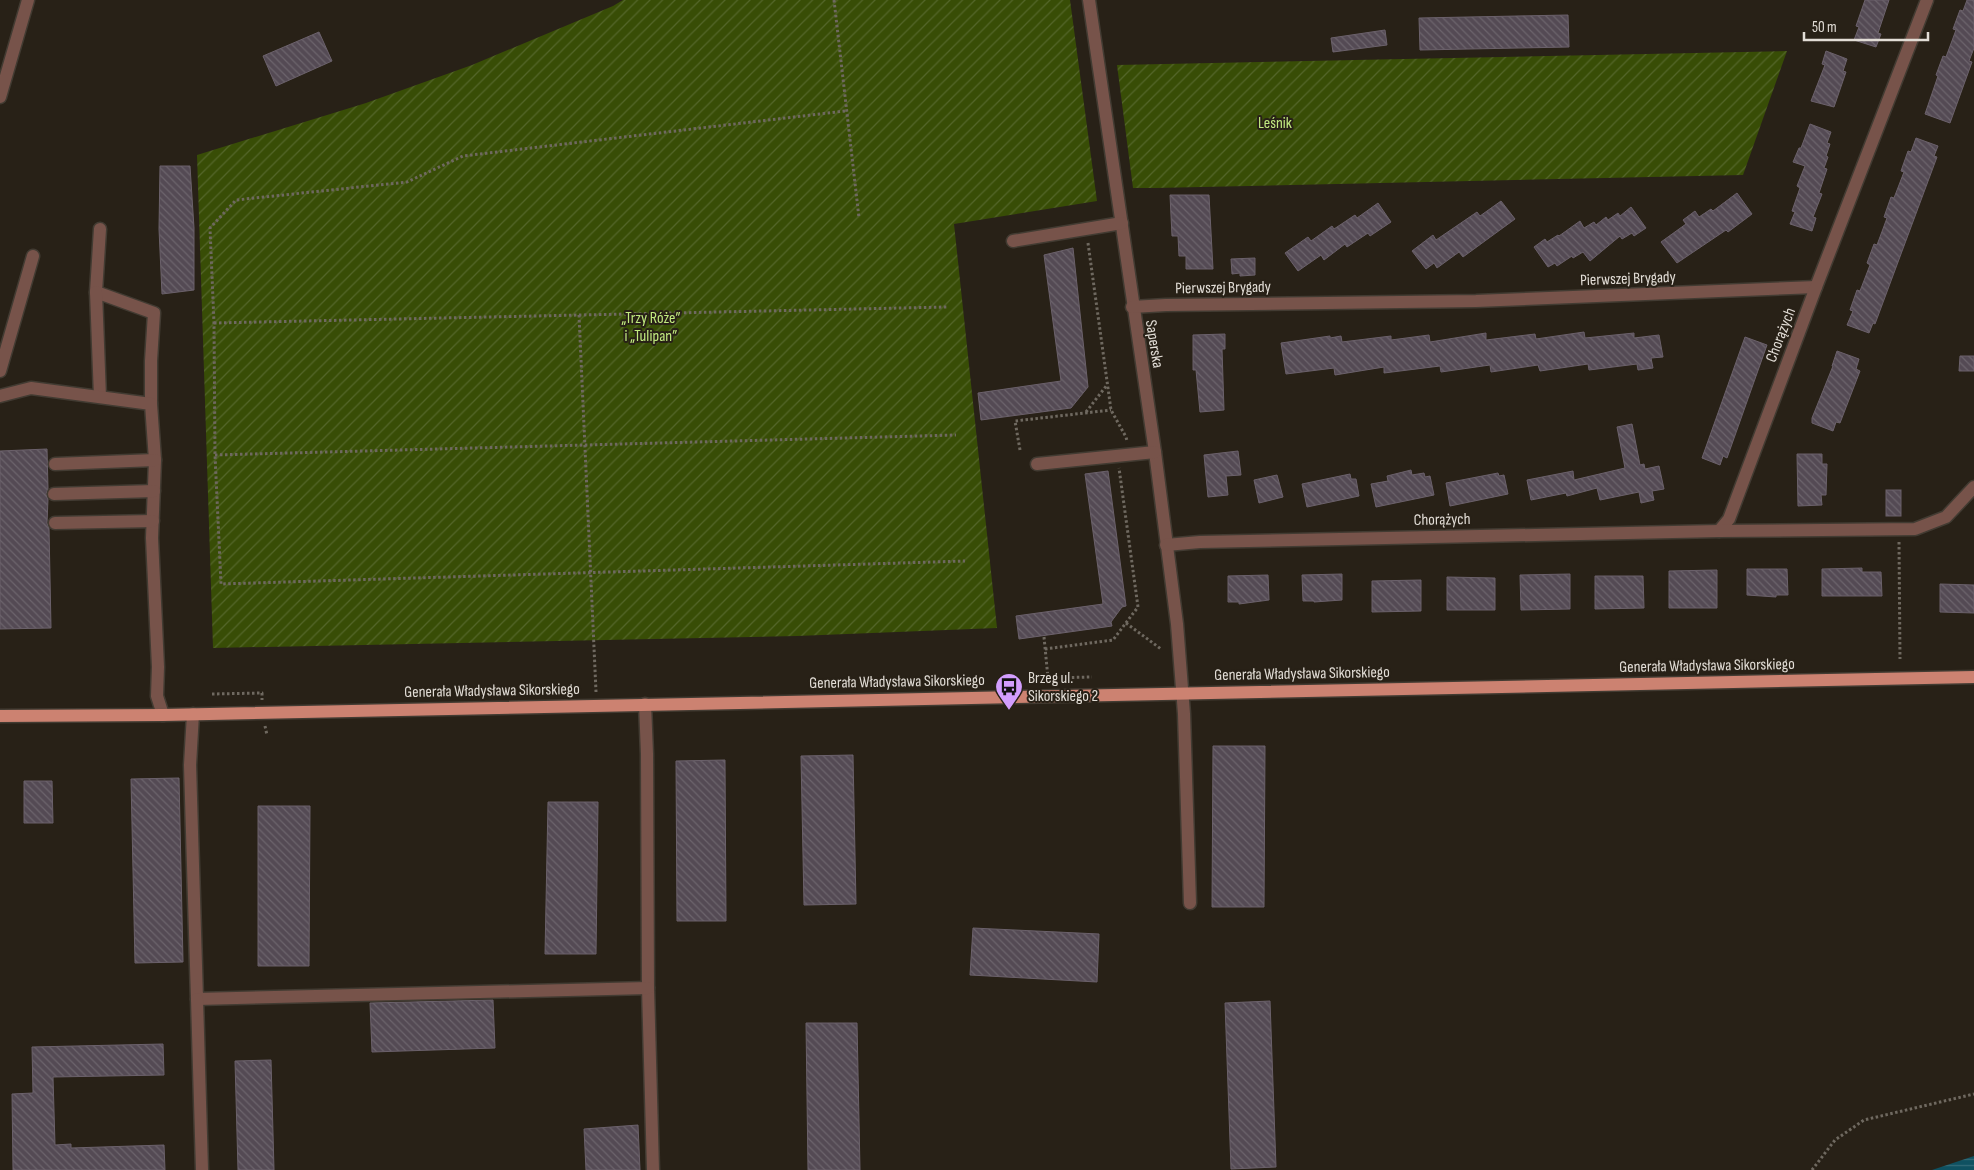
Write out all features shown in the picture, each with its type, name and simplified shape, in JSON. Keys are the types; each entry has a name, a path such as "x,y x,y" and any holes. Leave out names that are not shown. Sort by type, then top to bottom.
{"main road":[{"name":"Generała Władysława Sikorskiego","path":"0,716 163,715 1974,677"}],"street":[{"path":"0,97 28,0"},
{"name":"Saperska","path":"1089,0 1122,223 1132,307 1177,624 1183,693 1190,903"},
{"path":"1816,287 1927,0"},
{"path":"1013,241 1122,223"},
{"path":"100,229 96,292 100,397"},
{"path":"0,371 33,256"},
{"name":"Pierwszej Brygady","path":"1132,307 1476,301 1816,287"},
{"name":"Chorążych","path":"1719,531 1729,519 1816,287"},
{"path":"96,292 154,314 151,361 155,460 152,538 158,666 157,696 163,715"},
{"path":"0,396 31,388 152,404"},
{"path":"1037,464 1154,452"},
{"path":"54,464 155,460"},
{"name":"Chorążych","path":"1166,545 1200,542 1719,531 1915,529 1946,517 1974,487"},
{"path":"54,494 154,491"},
{"path":"55,523 153,521"},
{"path":"645,704 652,1170"},
{"path":"193,714 190,764 202,1170"},
{"path":"197,998 648,988"}],"path":[{"path":"834,0 845,110 859,218"},
{"path":"845,110 464,156 407,182 236,200 210,228 214,322 215,454 221,584 965,561"},
{"path":"1045,649 1113,640 1138,607 1123,455 1126,437 1111,410 1087,229"},
{"path":"214,322 946,307"},
{"path":"579,315 596,705"},
{"path":"1086,412 1108,385"},
{"path":"1020,450 1015,421 1111,410"},
{"path":"215,454 956,435"},
{"path":"1899,529 1900,659"},
{"path":"1126,623 1161,649"},
{"path":"1044,637 1048,678 1092,677"},
{"path":"1812,1170 1834,1140 1864,1120 1974,1094"}],"green space":[{"name":"„Trzy Róże” i „Tulipan”","path":"623,0 1070,0 1097,201 954,224 997,628 797,636 213,648 197,155 366,103 472,65 613,6"},
{"name":"Leśnik","path":"1787,51 1743,175 1155,188 1133,188 1117,65"}],"water":[{"path":"1974,1156 1974,1170 1932,1170"}],"building":[{"path":"1865,0 1889,0 1878,33 1881,34 1876,47 1854,40 1859,27 1856,26"},
{"path":"1967,0 1974,0 1974,48 1969,61 1972,62 1950,123 1925,114 1943,56 1946,57 1956,30 1953,29 1960,10 1963,11"},
{"path":"1568,15 1569,47 1420,50 1419,18"},
{"path":"1385,30 1387,45 1333,52 1331,38"},
{"path":"319,32 332,61 276,86 263,56"},
{"path":"1826,51 1847,59 1843,71 1846,72 1834,107 1811,101 1825,65 1822,64"},
{"path":"1810,124 1831,132 1827,143 1830,144 1826,156 1828,157 1824,168 1827,169 1819,193 1822,194 1813,217 1816,218 1812,231 1790,224 1795,212 1792,211 1800,188 1797,186 1805,166 1793,162 1799,148 1801,148"},
{"path":"1916,138 1938,146 1934,156 1937,157 1875,324 1873,323 1869,333 1847,325 1853,311 1850,310 1857,290 1860,291 1870,265 1867,263 1874,244 1877,245 1887,218 1884,217 1891,197 1894,198 1904,172 1901,171 1908,151 1911,152"},
{"path":"160,166 190,166 194,228 194,290 162,294 159,229"},
{"path":"1737,193 1752,214 1728,232 1726,230 1677,263 1661,242 1686,224 1683,220 1695,211 1699,217 1711,209 1713,211"},
{"path":"1170,195 1209,195 1213,269 1186,269 1186,256 1179,256 1178,236 1172,236"},
{"path":"1501,201 1515,219 1463,257 1459,252 1437,268 1434,263 1426,269 1412,251 1433,235 1436,240 1477,212 1480,216"},
{"path":"1378,203 1391,222 1370,236 1368,233 1347,247 1345,244 1324,260 1321,255 1298,271 1285,253 1308,237 1311,241 1332,226 1334,229 1355,215 1357,218"},
{"path":"1631,207 1646,228 1634,236 1632,233 1622,239 1620,236 1590,261 1583,252 1573,258 1572,256 1557,266 1555,263 1548,267 1534,247 1545,239 1547,242 1559,236 1580,221 1584,228 1594,222 1596,225 1606,217 1608,220 1618,213 1620,216"},
{"path":"1073,248 1088,387 1071,408 981,420 978,393 1061,381 1044,255"},
{"path":"1255,258 1255,275 1240,276 1240,273 1232,274 1231,259"},
{"path":"1584,332 1585,338 1634,333 1634,338 1659,335 1663,357 1651,358 1653,368 1638,370 1637,364 1589,370 1588,364 1540,371 1538,365 1491,372 1490,365 1441,372 1440,366 1384,373 1384,367 1335,375 1334,368 1286,374 1281,343 1330,336 1330,338 1341,336 1342,342 1391,336 1391,340 1429,335 1430,342 1486,333 1486,340 1535,334 1536,339"},
{"path":"1225,334 1225,349 1222,349 1224,410 1200,412 1196,370 1193,370 1193,335"},
{"path":"1745,337 1767,345 1727,458 1723,456 1720,465 1702,458"},
{"path":"1837,351 1859,359 1856,369 1860,371 1840,423 1836,422 1833,431 1812,423 1812,418"},
{"path":"1960,356 1974,356 1974,371 1959,371"},
{"path":"1632,424 1640,465 1644,464 1645,469 1659,466 1664,489 1652,491 1654,500 1641,503 1639,492 1600,500 1597,488 1567,496 1566,493 1531,500 1527,480 1573,471 1574,480 1625,468 1617,427"},
{"path":"47,449 48,489 46,494 48,499 47,523 49,528 51,628 0,629 0,451"},
{"path":"1238,451 1241,475 1226,476 1228,495 1208,497 1204,455"},
{"path":"1797,454 1822,454 1822,464 1827,464 1826,495 1821,495 1822,505 1798,506"},
{"path":"1411,470 1412,475 1424,473 1425,477 1430,476 1434,495 1376,507 1371,484 1388,481 1387,476"},
{"path":"1108,471 1126,606 1122,607 1111,622 1112,626 1019,639 1016,616 1103,604 1085,474"},
{"path":"1498,473 1499,476 1504,475 1508,494 1450,506 1446,483"},
{"path":"1350,474 1351,479 1356,479 1359,496 1307,507 1302,484"},
{"path":"1277,475 1283,497 1259,503 1254,480"},
{"path":"1886,490 1901,490 1901,516 1886,516"},
{"path":"1862,568 1862,572 1881,572 1882,596 1822,596 1822,569"},
{"path":"1747,569 1787,569 1788,595 1776,595 1776,597 1747,595"},
{"path":"1717,570 1717,608 1669,608 1669,571"},
{"path":"1342,574 1342,600 1303,601 1302,575"},
{"path":"1570,574 1570,609 1521,610 1520,575"},
{"path":"1268,575 1269,600 1239,604 1239,602 1228,602 1228,576"},
{"path":"1595,576 1643,576 1644,608 1595,609"},
{"path":"1447,577 1495,578 1495,610 1447,610"},
{"path":"1421,580 1421,611 1372,612 1372,581"},
{"path":"1940,584 1974,585 1974,613 1940,612"},
{"path":"1213,746 1265,746 1264,907 1212,907"},
{"path":"853,755 856,904 804,905 801,756"},
{"path":"725,760 726,921 677,921 676,761"},
{"path":"179,778 183,962 135,963 131,779"},
{"path":"24,781 52,781 53,823 24,823"},
{"path":"548,802 598,802 596,954 545,954"},
{"path":"258,806 310,806 309,966 258,966"},
{"path":"973,928 1099,934 1097,982 970,975"},
{"path":"493,1000 495,1048 372,1052 370,1003"},
{"path":"1270,1001 1276,1167 1231,1169 1225,1003"},
{"path":"806,1023 857,1023 860,1170 808,1170"},
{"path":"163,1044 164,1075 53,1077 55,1145 71,1144 71,1148 164,1145 165,1170 13,1170 12,1094 33,1093 32,1047"},
{"path":"271,1060 274,1170 238,1170 235,1061"},
{"path":"638,1125 640,1170 586,1170 584,1129"}],"place":[{"name":"Brzeg ul. Sikorskiego 2","path":"1009,711"}]}
